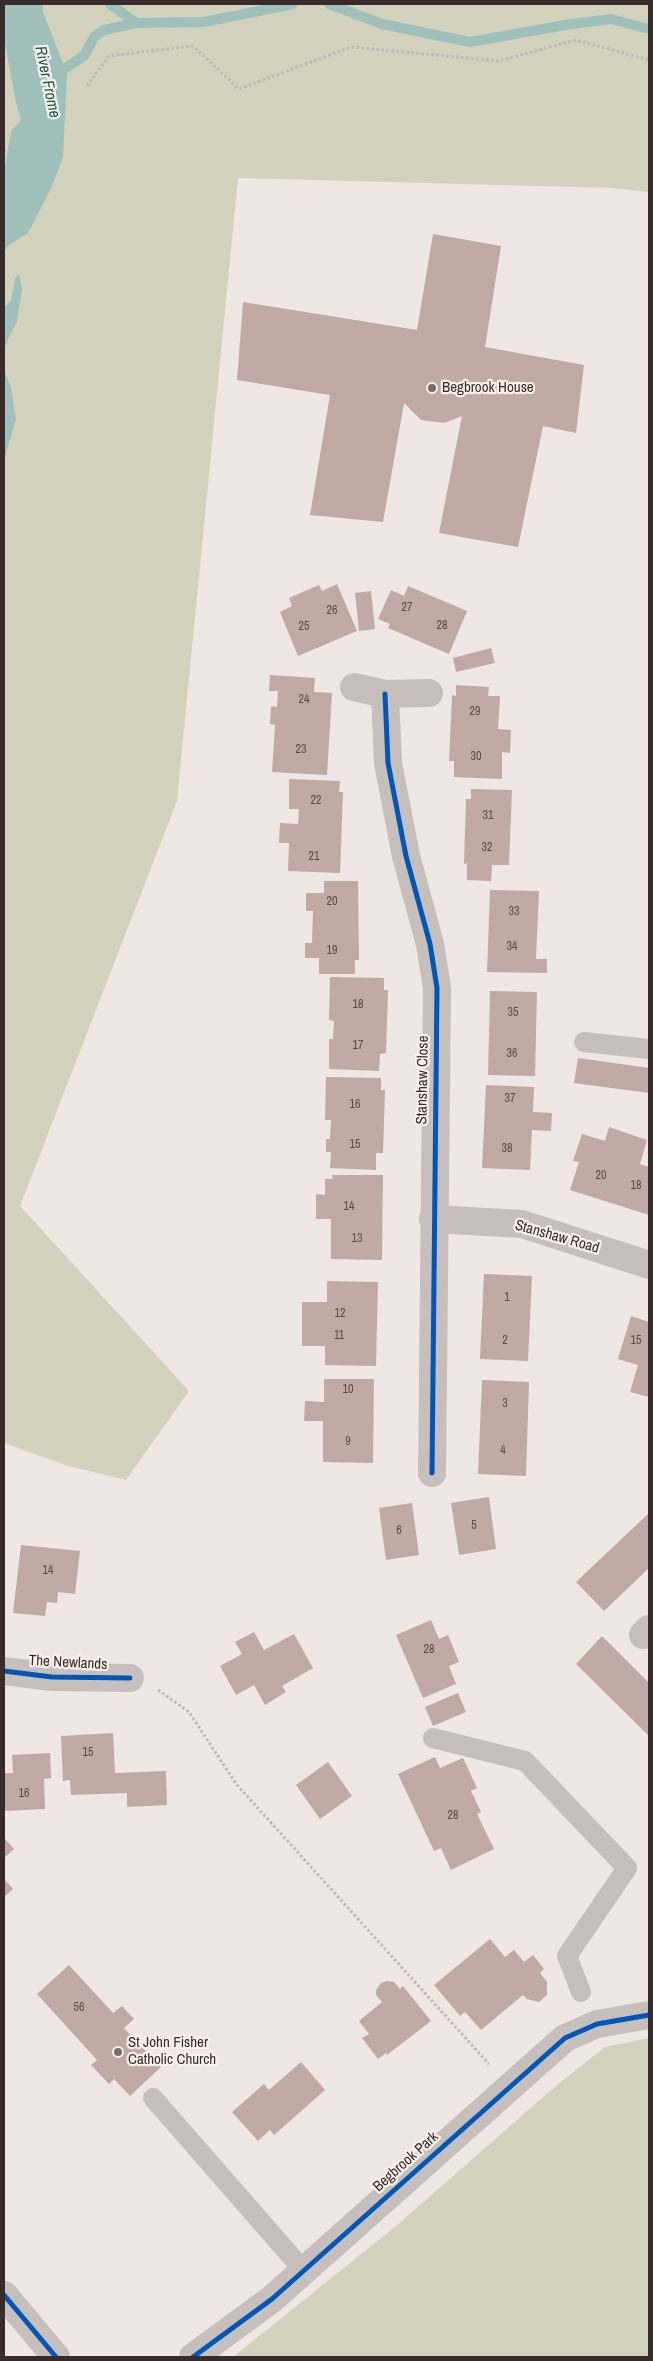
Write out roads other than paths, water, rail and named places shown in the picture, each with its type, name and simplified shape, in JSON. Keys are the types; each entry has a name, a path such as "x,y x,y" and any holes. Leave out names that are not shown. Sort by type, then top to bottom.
{"street":[{"path":"354,687 385,694 428,693"},
{"name":"Stanshaw Close","path":"385,694 388,763 406,856 430,944 437,988 433,1219 432,1473"},
{"name":"Stanshaw Road","path":"433,1219 522,1224 649,1265"},
{"name":"The Newlands","path":"4,1671 52,1677 130,1678"},
{"name":"Begbrook Park","path":"193,2357 272,2299 565,2038 598,2024 649,2016"},
{"path":"4,2295 56,2357"}],"lane":[{"path":"584,1042 649,1049"},
{"path":"433,1738 525,1761 627,1868 567,1956 581,1992"},
{"path":"153,2098 304,2270"}],"water":[{"name":"River Frome","path":"4,4 43,4 43,12 67,74 63,157 53,184 28,233 10,244 4,251 4,172 11,131 21,120 4,37"},
{"path":"19,274 22,289 17,321 4,348 4,309 11,300 15,279"},
{"path":"4,370 11,388 16,419 4,460"}],"waterway":[{"path":"110,4 136,23 204,22 293,4"},
{"path":"329,4 382,24 470,42 571,24 611,19 649,29"},
{"name":"River Frome","path":"53,76 84,56 95,36 104,30 136,23"}],"place":[{"name":"Begbrook House","path":"432,388"},
{"name":"St John Fisher Catholic Church","path":"118,2052"}]}
